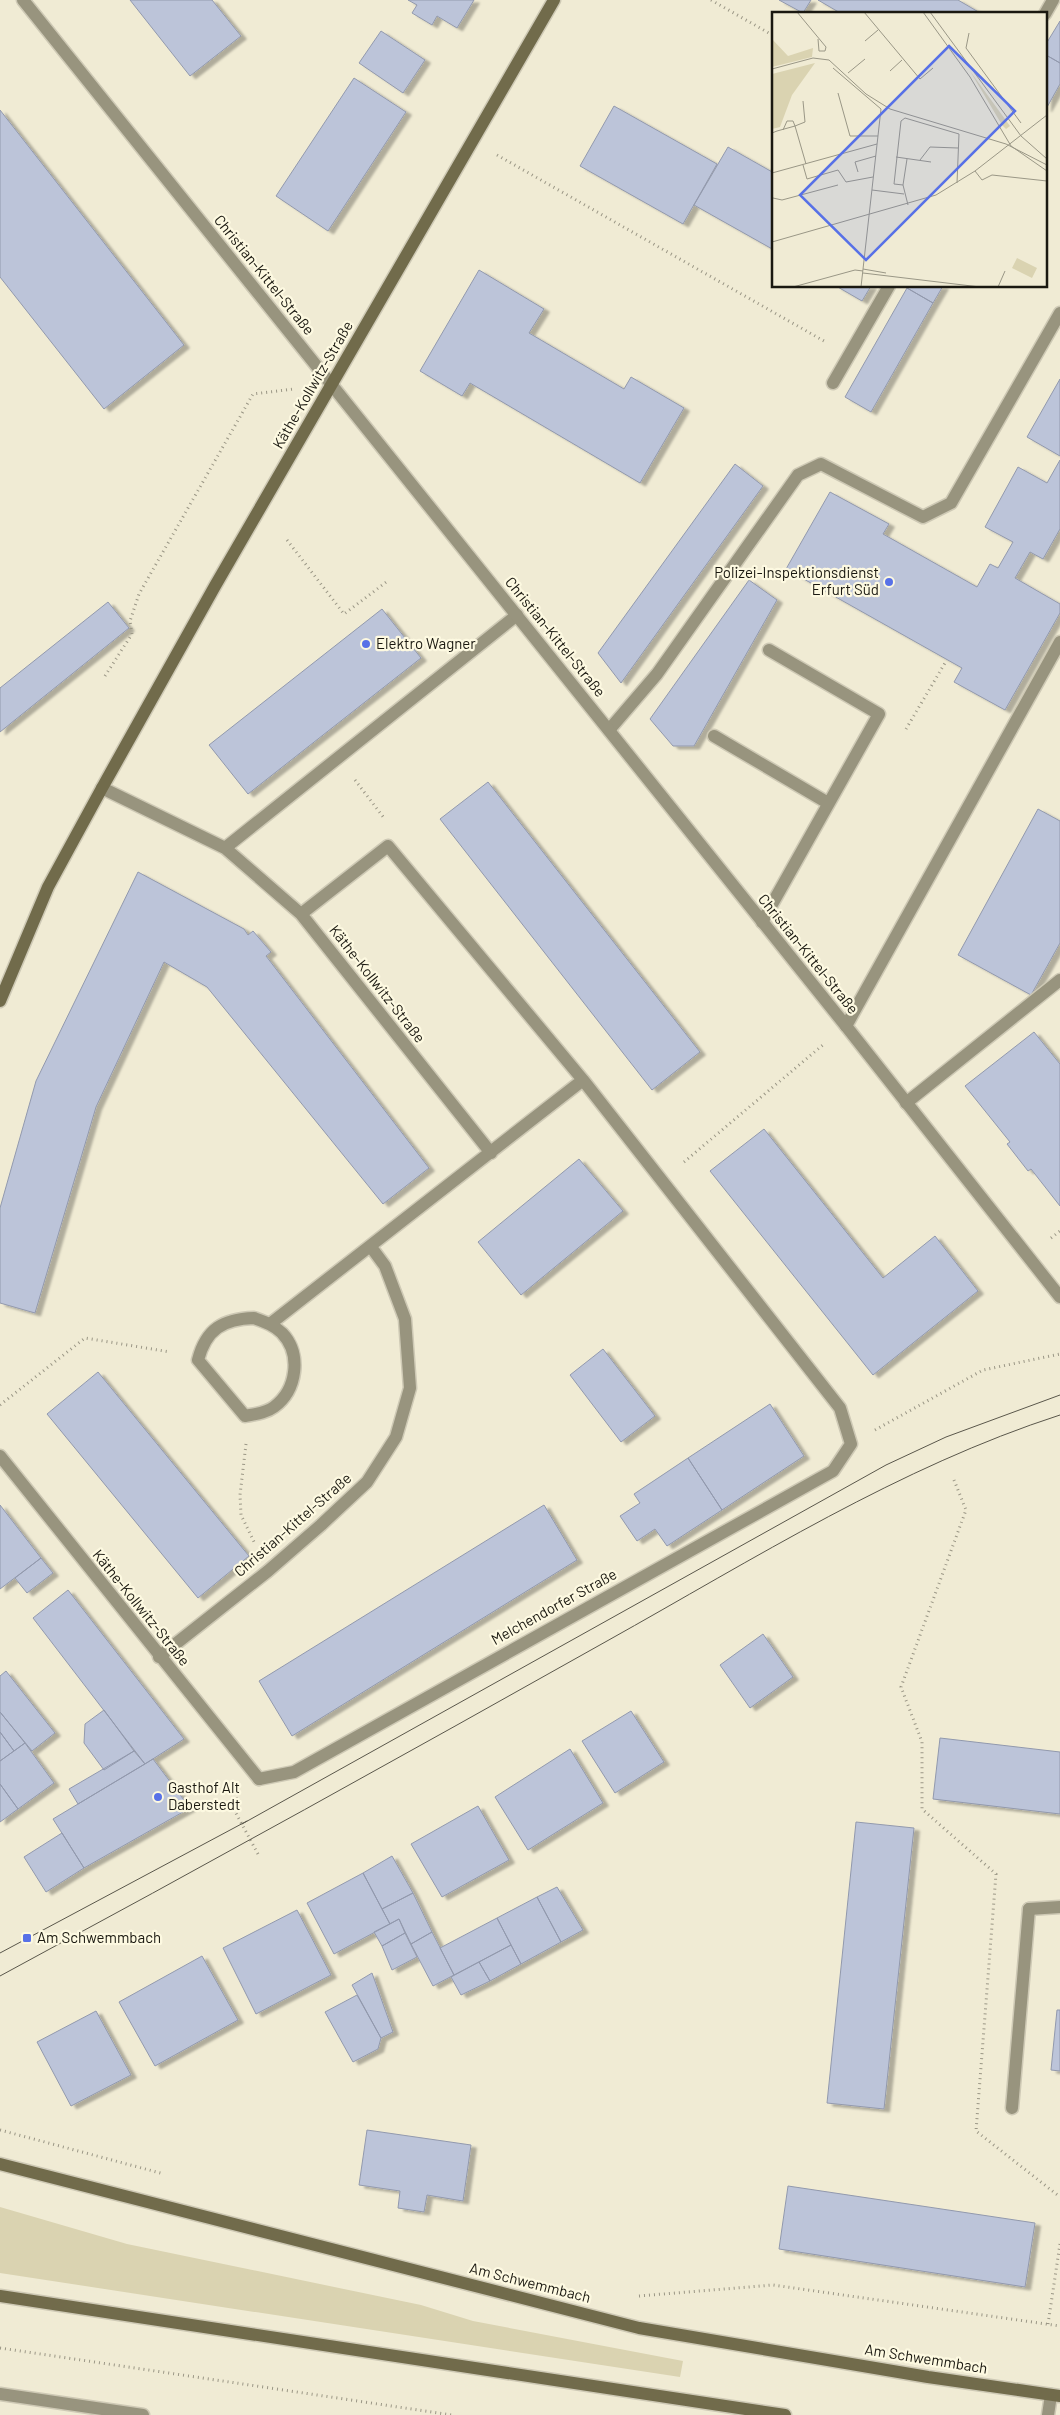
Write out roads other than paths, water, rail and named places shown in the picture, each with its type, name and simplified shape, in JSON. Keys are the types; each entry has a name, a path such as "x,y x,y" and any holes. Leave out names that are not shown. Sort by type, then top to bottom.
{"main road":[{"name":"Käthe-Kollwitz-Straße","path":"0,1001 48,887 102,788 215,586 554,0"},
{"name":"Am Schwemmbach","path":"0,2164 638,2328 928,2377 1055,2395"},
{"path":"0,2296 785,2415"}],"street":[{"name":"Christian-Kittel-Straße","path":"23,0 846,1026 1060,1297"},
{"path":"1046,12 1053,0"},
{"path":"833,383 888,288"},
{"path":"609,730 657,674 798,475 821,464 923,517 951,503 1060,313"},
{"path":"225,848 517,615"},
{"path":"846,1026 1060,642"},
{"path":"762,922 879,714 769,650"},
{"path":"714,736 828,803"},
{"name":"Käthe-Kollwitz-Straße","path":"102,788 225,848 301,914 491,1153"},
{"path":"270,1324 583,1080 388,846 301,914"},
{"path":"906,1103 1060,980"},
{"name":"Melchendorfer Straße","path":"259,1779 294,1772 825,1476 833,1471 851,1444 840,1408 583,1080"},
{"name":"Christian-Kittel-Straße","path":"159,1657 268,1572 367,1482 396,1437 410,1388 405,1319 385,1266 371,1247"},
{"path":"254,1318 270,1324 283,1334 292,1349 295,1365 293,1381 285,1396 274,1407 260,1413 244,1416 198,1360 201,1348 209,1335 222,1324 238,1319 254,1318"},
{"name":"Käthe-Kollwitz-Straße","path":"0,1456 159,1657 259,1779"},
{"path":"1012,2108 1029,1909 1060,1907"},
{"path":"0,2394 143,2415"},
{"path":"1048,2415 1055,2395"}],"tram line":[{"path":"242,1824 886,1465 946,1437 1060,1395"},
{"path":"0,1976 380,1768 828,1517 942,1461 1000,1436 1060,1415"},
{"path":"0,1953 247,1821"}],"place":[{"name":"Polizei-Inspektionsdienst Erfurt Süd","path":"889,582"},
{"name":"Elektro Wagner","path":"366,644"},
{"name":"Gasthof Alt Daberstedt","path":"158,1797"},
{"name":"Am Schwemmbach","path":"27,1938"}]}
